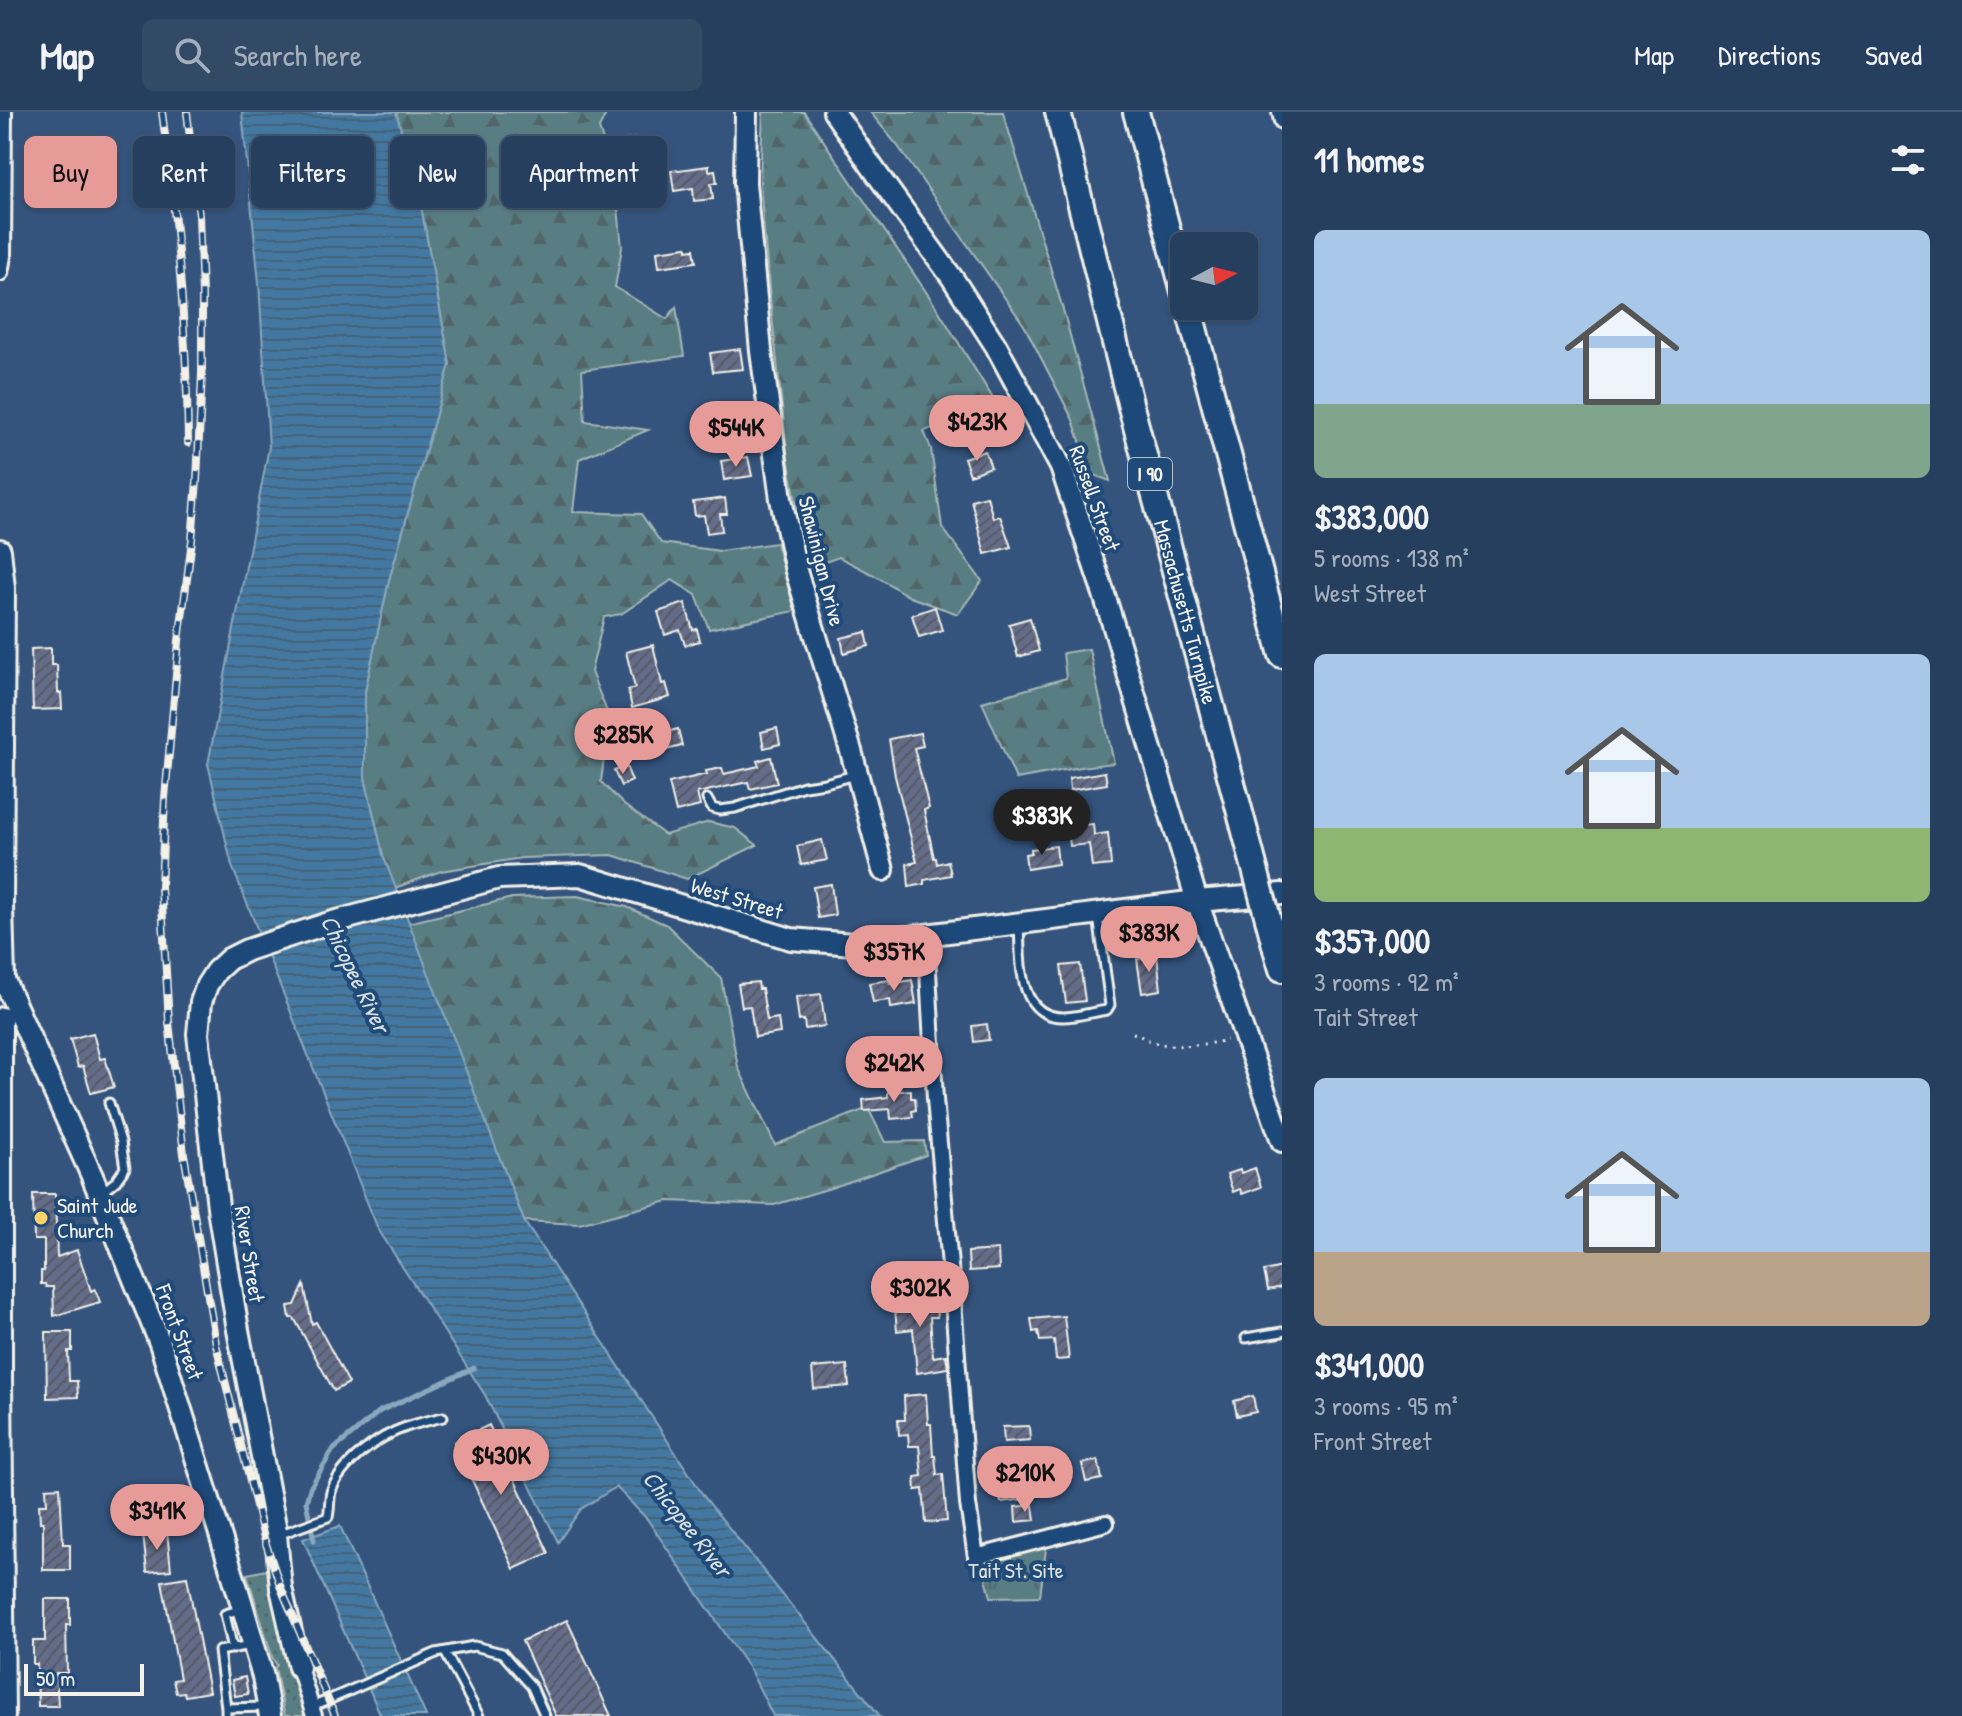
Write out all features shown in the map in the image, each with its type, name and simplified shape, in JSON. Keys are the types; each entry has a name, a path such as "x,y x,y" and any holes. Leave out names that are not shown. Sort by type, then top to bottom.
{"highway":[{"name":"Massachusetts Turnpike","path":"1058,112 1131,407 1279,959"},
{"path":"1136,112 1170,240"},
{"path":"1192,320 1282,655"}],"main road":[{"name":"Shawinigan Drive","path":"746,112 745,183 761,351 781,499 796,571 883,870"},
{"name":"Russell Street","path":"834,112 953,279 996,346 1061,467 1103,591 1197,901 1282,1141"},
{"path":"0,550 1,907"},
{"name":"West Street","path":"329,923 499,878 580,875 791,939 853,944 1197,901 1282,894"},
{"name":"Front Street","path":"1,907 4,980 100,1194 160,1343 243,1608 243,1647 263,1677 269,1712"},
{"name":"River Street","path":"299,1667 281,1588 276,1536 219,1215 198,1034 201,1002 211,977 229,959 329,923"}],"street":[{"path":"0,273 3,256 4,112"},
{"path":"1280,112 1282,121"},
{"path":"926,935 935,1099 968,1504 976,1557 1106,1523"},
{"path":"2,1017 1,1379 5,1716"},
{"path":"299,1667 312,1712"}],"lane":[{"path":"707,799 712,808 735,808 804,786 857,774"},
{"path":"1019,923 1022,971 1028,999 1041,1010 1065,1017 1107,1010 1110,1005 1098,914"},
{"path":"100,1194 116,1181 125,1168 109,1103"},
{"path":"1246,1338 1282,1332"},
{"path":"276,1536 328,1517 337,1478 353,1460 380,1439 404,1427 443,1417"},
{"path":"312,1712 436,1653 474,1646 502,1653 532,1687 545,1716"},
{"path":"243,1647 219,1651 226,1712 269,1712"},
{"path":"445,1652 479,1716"}],"path":[{"path":"1133,1033 1167,1044 1203,1044 1244,1036"}],"green space":[{"path":"396,112 607,112 599,128 602,136 501,136 501,208 618,208 622,248 615,287 667,319 676,307 684,356 582,370 585,421 648,430 579,459 573,512 641,514 661,543 720,551 776,543 795,611 709,629 696,595 672,580 621,614 604,617 591,672 609,717 601,782 624,805 665,835 709,822 735,828 757,845 687,879 612,855 522,858 441,871 395,888 383,855 365,778 365,691 389,580 450,364 421,208 485,208 485,136 403,136"},
{"path":"763,112 804,112 937,308 1012,429 975,414 924,431 931,449 942,527 982,581 958,614 910,597 839,557 808,568 787,452 769,289 760,183"},
{"path":"870,112 1003,112 1062,306 1110,481 1091,474 1073,420 1024,325 897,145"},
{"path":"1089,649 1114,763 1016,779 982,702 1066,678 1063,653"},
{"path":"577,896 627,907 667,925 721,978 738,1067 775,1145 868,1108 885,1142 924,1141 926,1155 774,1205 668,1201 579,1224 524,1221 408,923 512,898"},
{"name":"Tait St. Site","path":"1047,1541 1040,1596 991,1597 978,1547"},
{"path":"272,1569 285,1642 305,1716 285,1716 275,1668 277,1665 247,1574"}],"water":[{"name":"Chicopee River","path":"242,112 396,112 403,136 390,136 390,208 421,208 450,364 389,580 365,691 365,778 383,855 524,1221 705,1498 880,1716 773,1716 750,1670 647,1519 616,1487 581,1509 558,1542 485,1395 378,1229 232,866 208,764 269,447 252,208 374,208 374,136 251,136 251,203"},
{"path":"340,1526 426,1716 381,1716 303,1539"}],"building":[{"path":"709,166 709,171 715,170 717,183 711,183 713,199 694,201 693,188 674,191 671,171"},
{"path":"687,247 687,250 694,249 696,262 659,267 657,251"},
{"path":"740,349 743,369 713,372 710,353"},
{"path":"985,451 991,467 970,475 964,458"},
{"path":"748,457 752,476 724,480 721,461"},
{"path":"987,496 993,518 1000,516 1011,547 985,554 971,500"},
{"path":"725,498 727,514 720,514 722,531 707,533 704,515 695,516 693,502"},
{"path":"685,603 693,630 697,629 700,641 685,645 680,630 665,635 658,612"},
{"path":"935,607 942,630 919,637 912,615"},
{"path":"1030,618 1039,651 1018,657 1009,624"},
{"path":"866,632 869,646 844,653 841,638"},
{"path":"653,645 662,684 666,683 670,697 632,708 628,690 635,688 626,652"},
{"path":"51,648 51,665 57,665 62,709 33,710 31,649"},
{"path":"777,728 780,744 764,748 761,732"},
{"path":"678,729 682,746 649,754 645,737"},
{"path":"920,733 923,746 914,748 929,808 924,810 934,858 937,864 948,861 951,875 924,880 924,884 909,887 907,864 917,862 889,739"},
{"path":"771,757 777,783 750,789 748,782 697,793 700,806 676,812 669,783 707,774 706,771 722,768 724,774 759,766 757,761"},
{"path":"626,766 632,781 621,786 614,771"},
{"path":"1105,772 1107,784 1070,790 1069,778"},
{"path":"1093,824 1094,835 1108,833 1111,865 1092,867 1089,844 1070,846 1068,826"},
{"path":"822,840 827,860 801,865 797,846"},
{"path":"1056,846 1058,864 1027,869 1025,854 1031,853 1031,849"},
{"path":"831,884 835,915 818,918 813,887"},
{"path":"1157,956 1161,990 1142,993 1137,959"},
{"path":"1080,964 1085,1001 1066,1003 1061,966"},
{"path":"889,980 890,984 912,980 916,1004 891,1008 890,1000 873,1002 869,983"},
{"path":"758,982 767,1020 778,1018 780,1033 755,1037 750,1006 742,1007 738,984"},
{"path":"821,994 825,1026 805,1029 804,1020 799,1021 796,997"},
{"path":"987,1024 989,1040 974,1042 972,1026"},
{"path":"93,1033 100,1059 105,1058 114,1087 91,1093 83,1066 78,1067 70,1039"},
{"path":"911,1090 916,1110 912,1111 913,1117 891,1119 890,1109 864,1111 863,1100 888,1097 888,1092"},
{"path":"1255,1168 1261,1187 1242,1194 1240,1189 1233,1192 1227,1174"},
{"path":"33,1194 55,1194 57,1257 77,1250 91,1291 95,1289 100,1302 54,1316 53,1287 41,1284 44,1240 34,1240"},
{"path":"998,1250 999,1269 969,1271 968,1252"},
{"path":"1282,1267 1282,1287 1268,1290 1264,1271"},
{"path":"304,1285 312,1324 316,1322 349,1383 334,1391 294,1318 290,1318 288,1306 295,1305"},
{"path":"930,1294 930,1298 935,1297 937,1317 930,1317 933,1357 946,1355 948,1368 917,1373 913,1329 897,1331 894,1298"},
{"path":"1064,1316 1069,1359 1056,1360 1054,1340 1040,1341 1038,1331 1033,1332 1031,1319"},
{"path":"46,1332 72,1332 72,1351 68,1351 69,1381 77,1381 78,1397 47,1398"},
{"path":"847,1365 849,1386 814,1389 812,1368"},
{"path":"926,1394 937,1475 943,1474 947,1521 926,1523 923,1489 916,1490 915,1477 922,1476 919,1446 909,1446 908,1434 899,1435 898,1420 905,1420 904,1396"},
{"path":"1253,1396 1256,1412 1237,1416 1234,1401"},
{"path":"489,1425 549,1553 514,1569 454,1442"},
{"path":"1029,1426 1030,1440 1004,1442 1003,1427"},
{"path":"1098,1460 1102,1479 1086,1482 1082,1464"},
{"path":"1018,1478 1025,1499 1001,1502 998,1480"},
{"path":"60,1487 63,1544 70,1544 70,1570 43,1570 43,1522 40,1522 39,1504 47,1504 46,1488"},
{"path":"1033,1505 1035,1520 1016,1522 1015,1507"},
{"path":"167,1531 171,1570 147,1572 143,1533"},
{"path":"187,1577 209,1692 185,1696 184,1692 176,1693 173,1680 180,1679 162,1581"},
{"path":"45,1599 70,1599 70,1625 66,1625 67,1673 56,1673 58,1706 38,1706 33,1641 45,1641"},
{"path":"567,1620 611,1716 556,1716 522,1641"},
{"path":"245,1677 248,1694 235,1696 232,1680"}],"waterway":[{"path":"314,1540 306,1502 310,1488 333,1450 380,1411 474,1368"}],"railway":[{"path":"162,112 180,277 188,443"},
{"path":"187,112 199,216 202,373 192,540 179,641 165,798 161,887 169,1022 184,1154 216,1344 264,1538 281,1588 335,1716"}],"place":[{"name":"Saint Jude Church","path":"41,1218"}]}
